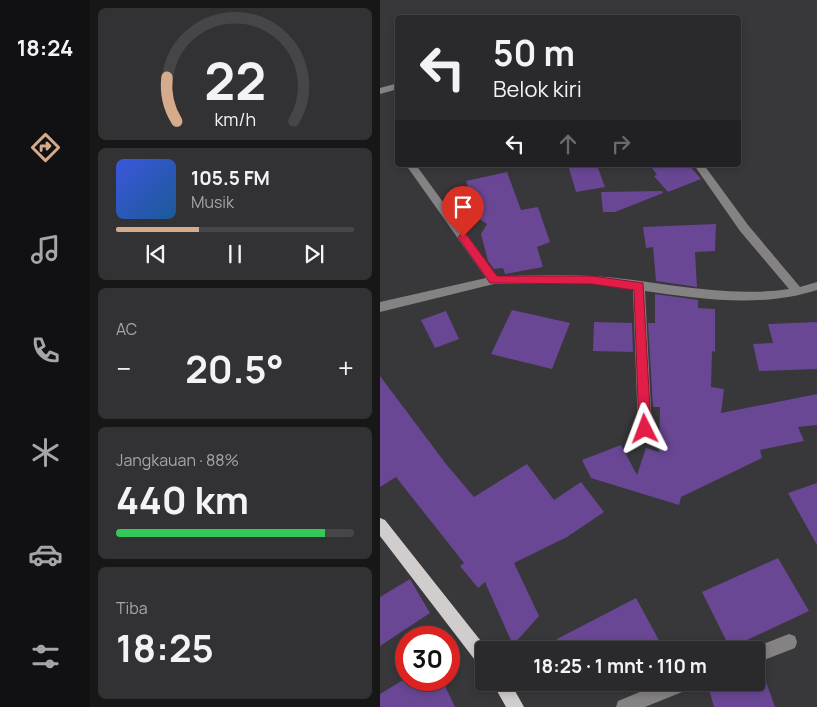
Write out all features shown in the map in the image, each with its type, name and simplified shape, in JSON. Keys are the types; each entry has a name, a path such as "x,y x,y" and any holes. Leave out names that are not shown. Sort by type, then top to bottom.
{"main road":[{"path":"380,525 475,645"},
{"path":"506,691 516,707"}],"street":[{"path":"380,91 395,87"},
{"path":"411,167 494,280"},
{"path":"700,167 744,228 798,292"},
{"path":"380,307 494,280 592,280 709,294 773,296 798,292 817,286"},
{"path":"639,286 645,429"},
{"path":"765,651 789,642"},
{"path":"624,707 664,691"}],"building":[{"path":"569,167 598,167 605,187 576,192"},
{"path":"651,167 691,167 701,179 668,192 654,176 657,175"},
{"path":"507,172 521,210 538,207 550,242 537,247 543,267 505,274 503,268 494,269 488,261 481,234 487,224 478,218 466,181"},
{"path":"662,191 663,193 615,212 603,212 601,192"},
{"path":"716,224 715,251 695,252 697,287 656,281 653,247 646,248 643,227"},
{"path":"655,294 698,300 698,308 715,309 715,352 712,351 711,387 724,389 721,413 817,394 817,425 798,427 804,441 760,450 762,458 681,497 679,505 591,478 582,460 621,445 637,475 646,448 659,452 660,407 653,407 648,323 655,323"},
{"path":"512,310 570,323 552,369 491,354"},
{"path":"446,311 459,339 435,348 421,320"},
{"path":"594,322 632,323 633,352 593,351"},
{"path":"817,322 817,369 759,371 753,344 773,343 768,324"},
{"path":"380,376 446,464 474,497 527,464 554,500 581,482 604,512 567,537 514,563 539,616 517,641 511,641 485,582 478,588 460,566 464,563 396,477 380,487"},
{"path":"817,483 817,545 788,493"},
{"path":"778,558 809,611 745,641 726,641 702,592"},
{"path":"410,579 430,613 410,626 395,626 395,636 380,646 380,597"},
{"path":"636,598 659,641 558,641 557,639"},
{"path":"766,682 775,707 714,707 710,691 765,691"},
{"path":"395,685 395,691 447,691 455,707 380,707 380,694"}],"route":[{"path":"463,237 494,280 592,280 639,286 645,429"}]}
